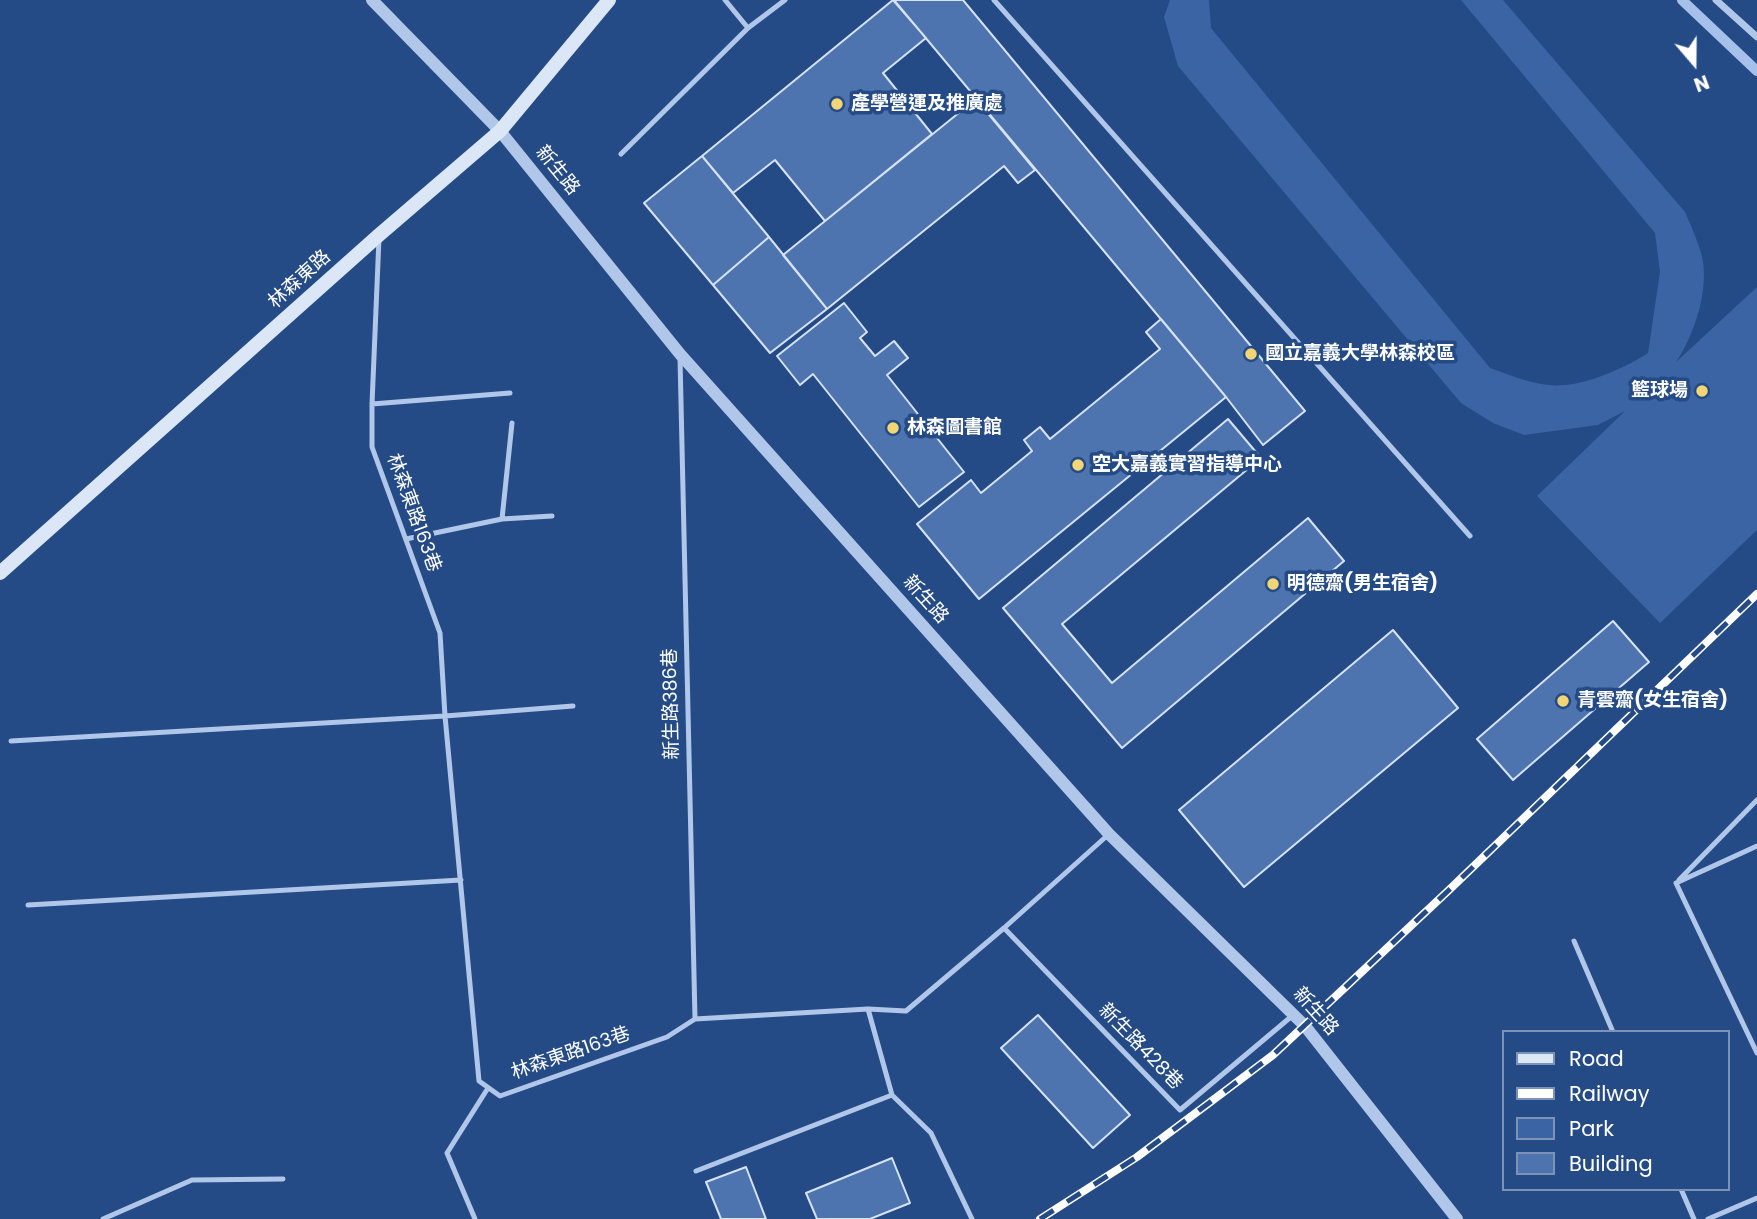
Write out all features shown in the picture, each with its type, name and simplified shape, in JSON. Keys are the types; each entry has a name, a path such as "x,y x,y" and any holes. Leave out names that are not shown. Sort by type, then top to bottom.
{"main road":[{"name":"林森東路","path":"0,573 379,235 500,131 609,0"}],"street":[{"name":"新生路","path":"372,0 500,131 680,354 1109,834 1313,1037 1457,1219"},
{"path":"1716,0 1757,37"}],"lane":[{"path":"725,0 748,28"},
{"path":"621,154 748,28 785,0"},
{"path":"994,0 1470,536"},
{"name":"林森東路163巷","path":"379,235 372,447 440,633 445,716 479,1082 500,1096 667,1037 695,1019"},
{"name":"新生路386巷","path":"680,354 695,1019"},
{"path":"372,404 510,393"},
{"path":"502,519 512,423"},
{"path":"406,539 502,519 552,516"},
{"path":"11,741 573,706"},
{"path":"1676,883 1757,800"},
{"path":"695,1019 868,1009 905,1011 1004,928 1109,834"},
{"path":"1676,883 1757,846"},
{"path":"28,905 461,880"},
{"path":"1676,883 1757,1053"},
{"name":"新生路428巷","path":"1004,928 1180,1110 1293,1015"},
{"path":"1574,941 1612,1030"},
{"path":"868,1009 892,1096 930,1133 972,1219"},
{"name":"林森東路163巷","path":"475,1219 447,1153 488,1088"},
{"path":"696,1171 892,1096"},
{"path":"103,1219 192,1180 283,1179"},
{"path":"1682,1191 1694,1219"},
{"path":"1708,1219 1757,1198"}],"green space":[{"path":"1170,0 1209,0 1211,28 1490,368 1536,383 1565,385 1597,378 1648,353 1660,272 1655,233 1461,0 1503,0 1685,212 1701,253 1704,280 1694,325 1676,362 1757,287 1757,530 1660,623 1537,496 1625,411 1598,425 1524,435 1493,423 1461,403 1178,66 1164,17"}],"building":[{"name":"產學營運及推廣處","path":"893,0 926,38 883,73 932,134 825,221 775,160 733,193 702,156"},
{"path":"894,0 963,0 1305,411 1263,445 1226,397"},
{"path":"976,99 1035,170 1018,183 1004,166 827,309 783,255"},
{"path":"702,156 769,237 713,285 644,203"},
{"path":"769,237 827,309 770,353 713,285"},
{"name":"林森圖書館","path":"844,303 867,332 860,338 875,356 894,341 908,358 887,375 964,472 919,507 813,374 800,385 777,356"},
{"name":"空大嘉義實習指導中心","path":"1161,319 1226,397 979,599 917,524 971,480 981,493 1032,451 1024,440 1040,427 1050,439 1160,349 1146,332"},
{"name":"明德齋(男生宿舍)","path":"1228,419 1261,458 1062,624 1112,683 1308,518 1344,561 1122,748 1003,608"},
{"name":"青雲齋(女生宿舍)","path":"1613,621 1649,662 1513,780 1477,739"},
{"path":"1393,630 1458,708 1244,887 1179,810"},
{"path":"1038,1015 1130,1115 1093,1148 1001,1048"},
{"path":"892,1158 910,1203 870,1219 817,1219 806,1193"},
{"path":"746,1167 766,1219 721,1219 706,1182"}],"waterway":[{"path":"1682,0 1757,71"}],"railway":[{"path":"1040,1219 1137,1157 1273,1055 1757,594"}],"place":[{"name":"產學營運及推廣處","path":"837,104"},
{"name":"國立嘉義大學林森校區","path":"1251,354"},
{"name":"籃球場","path":"1702,391"},
{"name":"林森圖書館","path":"893,428"},
{"name":"空大嘉義實習指導中心","path":"1078,465"},
{"name":"明德齋(男生宿舍)","path":"1273,584"},
{"name":"青雲齋(女生宿舍)","path":"1563,701"}]}
